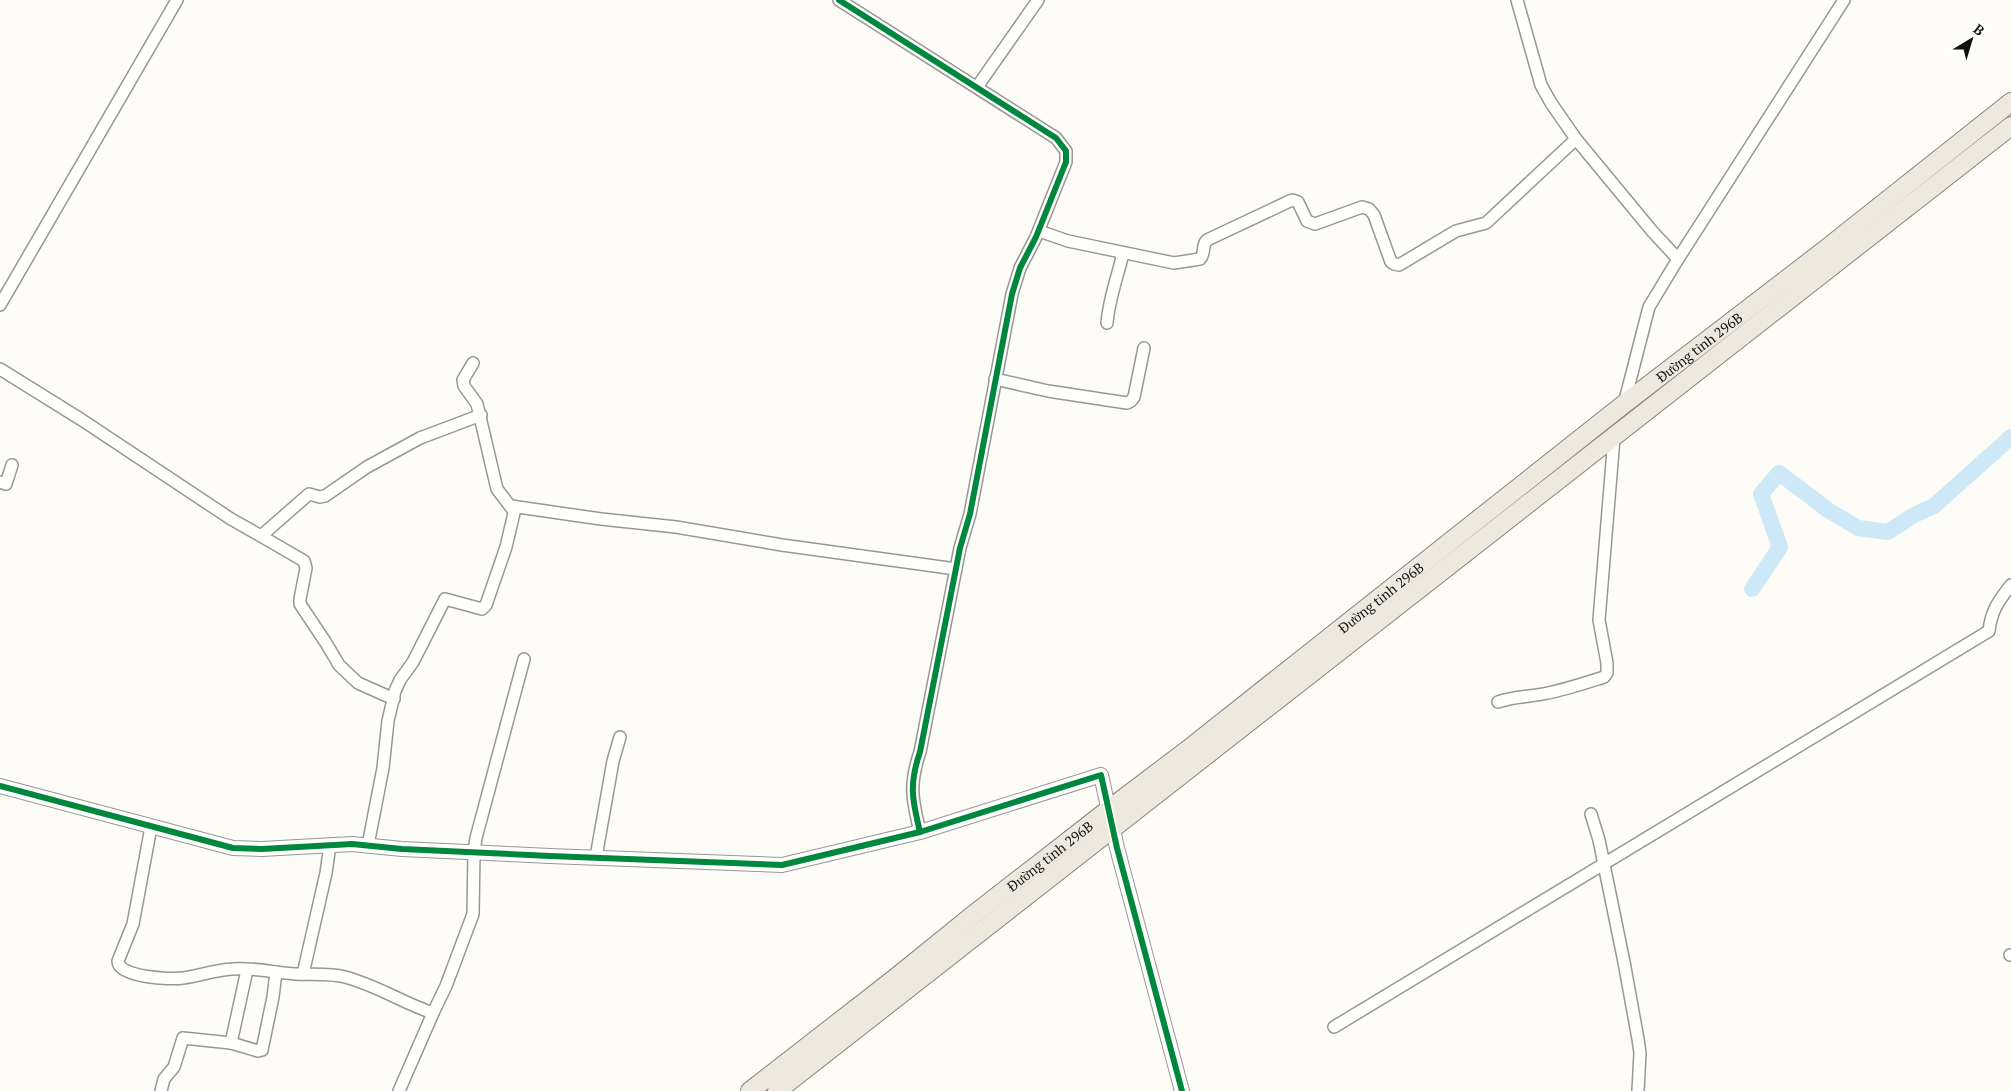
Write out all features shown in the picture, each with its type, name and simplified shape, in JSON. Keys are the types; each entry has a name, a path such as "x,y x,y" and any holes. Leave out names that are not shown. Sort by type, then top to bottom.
{"main road":[{"name":"Đường tỉnh 296B","path":"750,1091 2011,102"},
{"name":"Đường tỉnh 296B","path":"777,1091 2011,126"}],"street":[{"path":"0,305 177,0"},
{"path":"838,0 1056,138 1066,151 1066,162 1039,231 1016,276 970,514 956,569 912,784 912,795 920,832"},
{"path":"977,87 1038,0"},
{"path":"1517,0 1541,85 1550,103 1576,140 1652,231 1678,259"},
{"path":"1624,404 1649,307 1844,0"},
{"path":"1039,231 1068,241 1174,263 1200,259 1204,254 1204,245 1207,240 1295,200 1298,202 1307,221 1315,224 1362,206 1369,209 1374,215 1391,262 1399,265 1456,231 1486,223 1576,140"},
{"path":"1107,323 1111,294 1119,272 1123,252"},
{"path":"995,379 1048,391 1127,403 1132,401 1134,397 1144,348"},
{"path":"368,845 379,792 388,721 400,680 413,662 445,600 482,608 486,605 506,547 514,513 511,506 497,489 478,404 464,386 464,380 473,363"},
{"path":"0,369 82,420 231,519 304,561 306,568 300,604 339,665 358,683 394,698"},
{"path":"261,536 309,494 320,497 325,496 367,467 420,438 480,415"},
{"path":"1498,702 1510,698 1547,694 1576,687 1604,677 1607,673 1599,620 1614,438"},
{"path":"0,482 6,484 12,465"},
{"path":"511,506 601,519 676,527 782,545 956,569"},
{"path":"1334,1027 1989,631 1990,616 1996,604 2011,585"},
{"path":"399,1091 446,986 473,914 474,852 482,810 524,659"},
{"path":"596,857 620,737"},
{"path":"0,786 233,848 262,849 368,845 474,852 782,865 920,832 1101,775 1112,828 1182,1091"},
{"path":"1591,814 1604,864 1638,1039 1640,1053 1638,1091"},
{"path":"151,827 133,924 120,954 118,966 121,970 133,974 163,978 182,978 233,969 344,977 379,989 416,1008 433,1013"},
{"path":"303,974 326,873 330,845"},
{"path":"232,1043 247,970"},
{"path":"160,1091 164,1079 174,1067 183,1038 232,1043 262,1050 276,972"}],"waterway":[{"path":"1752,589 1780,547 1761,494 1779,473 1828,510 1858,528 1888,532 1914,515 1934,506 2011,437"}],"cycle path":[{"path":"839,0 1056,138 1066,151 1066,162 1036,237 1020,268 1012,294 970,514 960,548 920,752 914,773 913,792 920,832"},
{"path":"0,786 233,848 262,849 352,844 402,849 782,865 920,832 1101,775 1117,848 1182,1091"}]}
